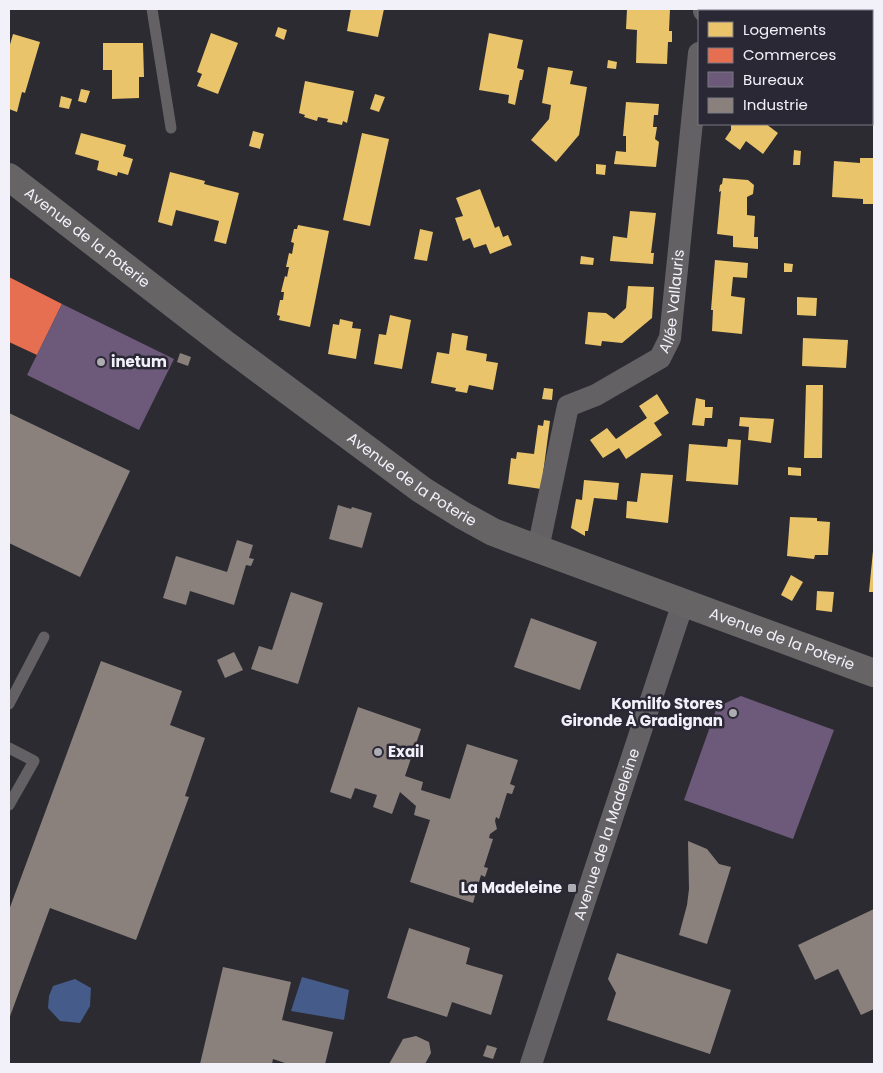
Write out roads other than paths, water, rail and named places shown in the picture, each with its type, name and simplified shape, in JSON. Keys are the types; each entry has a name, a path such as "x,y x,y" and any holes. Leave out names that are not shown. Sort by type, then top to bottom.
{"street":[{"name":"Allée Vallauris","path":"538,549 568,406 596,395 660,358 670,338 698,63"},
{"name":"Avenue de la Poterie","path":"9,177 225,344 422,490 462,515 493,532 874,673"},
{"name":"Avenue de la Madeleine","path":"531,1064 683,603"}],"lane":[{"path":"152,9 172,128"},
{"path":"9,704 44,637"},
{"path":"9,748 34,761 9,804"}],"water":[{"path":"302,977 349,990 344,1020 291,1011"},
{"path":"75,979 91,988 90,1006 80,1023 60,1021 48,1008 49,996 53,986"}],"place":[{"name":"inetum","path":"101,362"},
{"name":"Komilfo Stores Gironde À Gradignan","path":"733,713"},
{"name":"Exail","path":"378,752"},
{"name":"La Madeleine","path":"572,888"}]}
